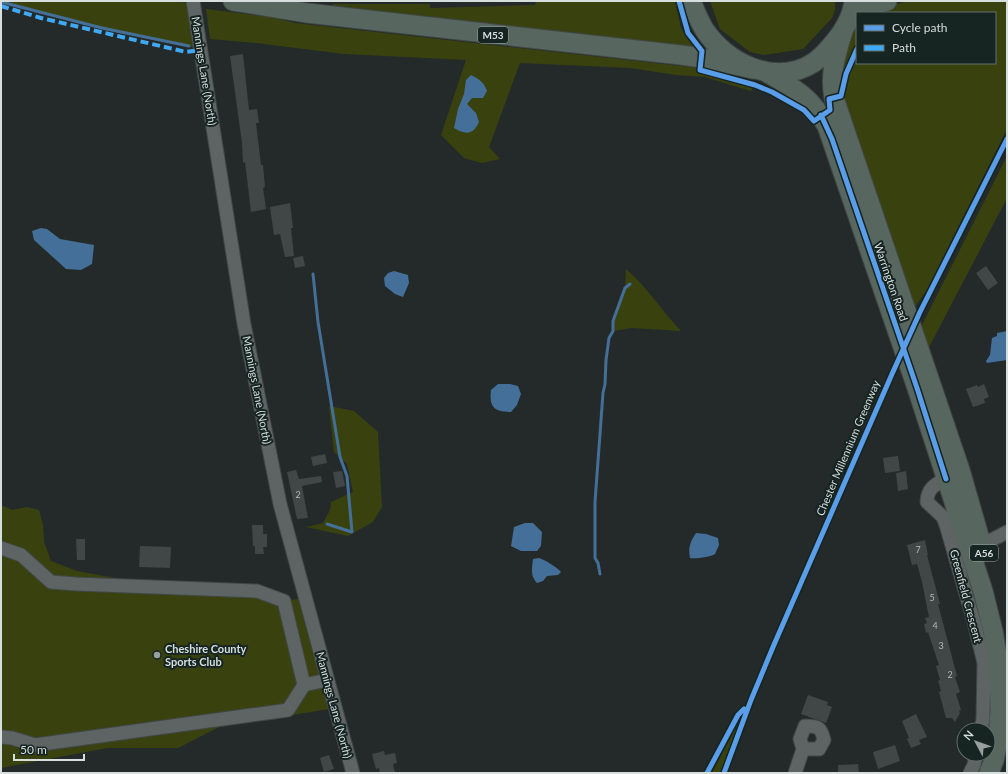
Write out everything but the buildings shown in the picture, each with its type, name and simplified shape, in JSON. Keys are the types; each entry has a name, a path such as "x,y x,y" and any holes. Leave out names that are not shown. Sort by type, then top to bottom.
{"highway":[{"name":"M53","path":"233,1 329,16 681,55 759,70"},
{"name":"Warrington Road","path":"692,1 696,13 705,29 714,42 724,52 736,60 797,90 814,106 827,126 901,320 923,383 960,470 1007,637"},
{"name":"Warrington Road","path":"854,1 852,19 837,49 832,76 834,98 901,320"},
{"path":"862,12 872,5 887,1"},
{"path":"759,70 784,73 798,70 812,64 833,44 852,19"},
{"name":"Warrington Road","path":"923,383 946,479 983,591 997,653 999,668 1000,711 998,742 989,773"}],"street":[{"name":"Mannings Lane (North)","path":"193,1 244,324 281,506 352,773"},
{"name":"Greenfield Crescent","path":"946,479 932,487 929,492 927,502 943,517 974,622 984,663 982,722"},
{"path":"982,546 1007,532"},
{"path":"1,548 21,554 51,582 257,591 284,601 304,685"},
{"path":"1,737 12,738 35,745 288,710 304,685 327,680"},
{"path":"795,773 803,750"},
{"path":"970,773 975,762"}],"green space":[{"path":"1,1 176,1 193,4 201,50 189,46 102,28"},
{"path":"675,1 681,28 697,52 332,9 333,4 430,4 430,8 535,5 536,2"},
{"path":"710,1 835,1 835,10 832,18 803,49 764,55 750,52 720,29"},
{"path":"908,1 1007,1 1007,129 927,290 914,308 841,95 841,64 846,42 856,27 856,64 996,64 996,12 871,12"},
{"path":"206,9 271,17 295,23 700,68 702,70 753,85 751,91 705,77 676,75 630,68 520,63 489,147 500,159 482,163 464,158 441,135 466,60 344,54 210,39"},
{"path":"1007,156 1007,198 927,351 922,325"},
{"path":"626,269 634,276 681,331 632,328 613,331 613,321 625,288"},
{"path":"329,406 354,411 378,432 382,507 373,522 348,536 306,527 323,523 330,510 331,502 353,492 347,464 334,452"},
{"name":"Cheshire County Sports Club","path":"1,505 12,510 27,507 39,510 43,525 44,542 51,561 77,571 148,584 280,596 292,600 298,599 329,709 219,727 178,748 107,748 1,768"},
{"path":"743,714 722,773 712,773"}],"water":[{"path":"471,75 481,81 487,91 483,98 472,98 467,104 476,113 479,122 472,131 466,133 454,128 458,109 464,94 466,80"},
{"path":"41,228 47,229 60,239 94,245 92,264 81,270 66,269 34,240 32,231"},
{"path":"394,271 408,275 409,283 403,297 395,294 385,286 384,278 388,273"},
{"path":"1007,331 1007,360 987,363 986,361 990,355 992,338 997,336 997,333"},
{"path":"498,384 518,386 521,394 517,405 511,412 497,410 492,404 491,390"},
{"path":"525,523 533,523 542,532 541,546 537,551 521,551 511,546 514,527"},
{"path":"696,533 706,534 718,538 719,545 715,554 703,558 690,558 690,545"},
{"path":"539,558 551,564 561,572 558,575 547,576 543,581 537,583 532,575 532,566 533,559"}],"waterway":[{"path":"1,2 102,28 189,46"},
{"path":"313,274 318,322 340,457 347,476 352,532 327,524"},
{"path":"600,574 598,563 595,558 595,502 606,360 609,338 613,331 613,321 625,288 630,284"}],"marked path":[{"path":"1,6 41,18 186,52 201,50"}],"cycle path":[{"path":"679,1 688,33 702,51 700,70 755,85 772,92 804,110 814,121 830,110 829,99 841,96 846,74 856,51"},
{"path":"821,115 832,139 917,388 946,479"},
{"name":"Chester Millennium Greenway","path":"724,773 751,700 773,647 892,374 920,312 1007,139"},
{"path":"707,773 738,715 744,709"}],"place":[{"name":"Cheshire County Sports Club","path":"157,655"}]}
